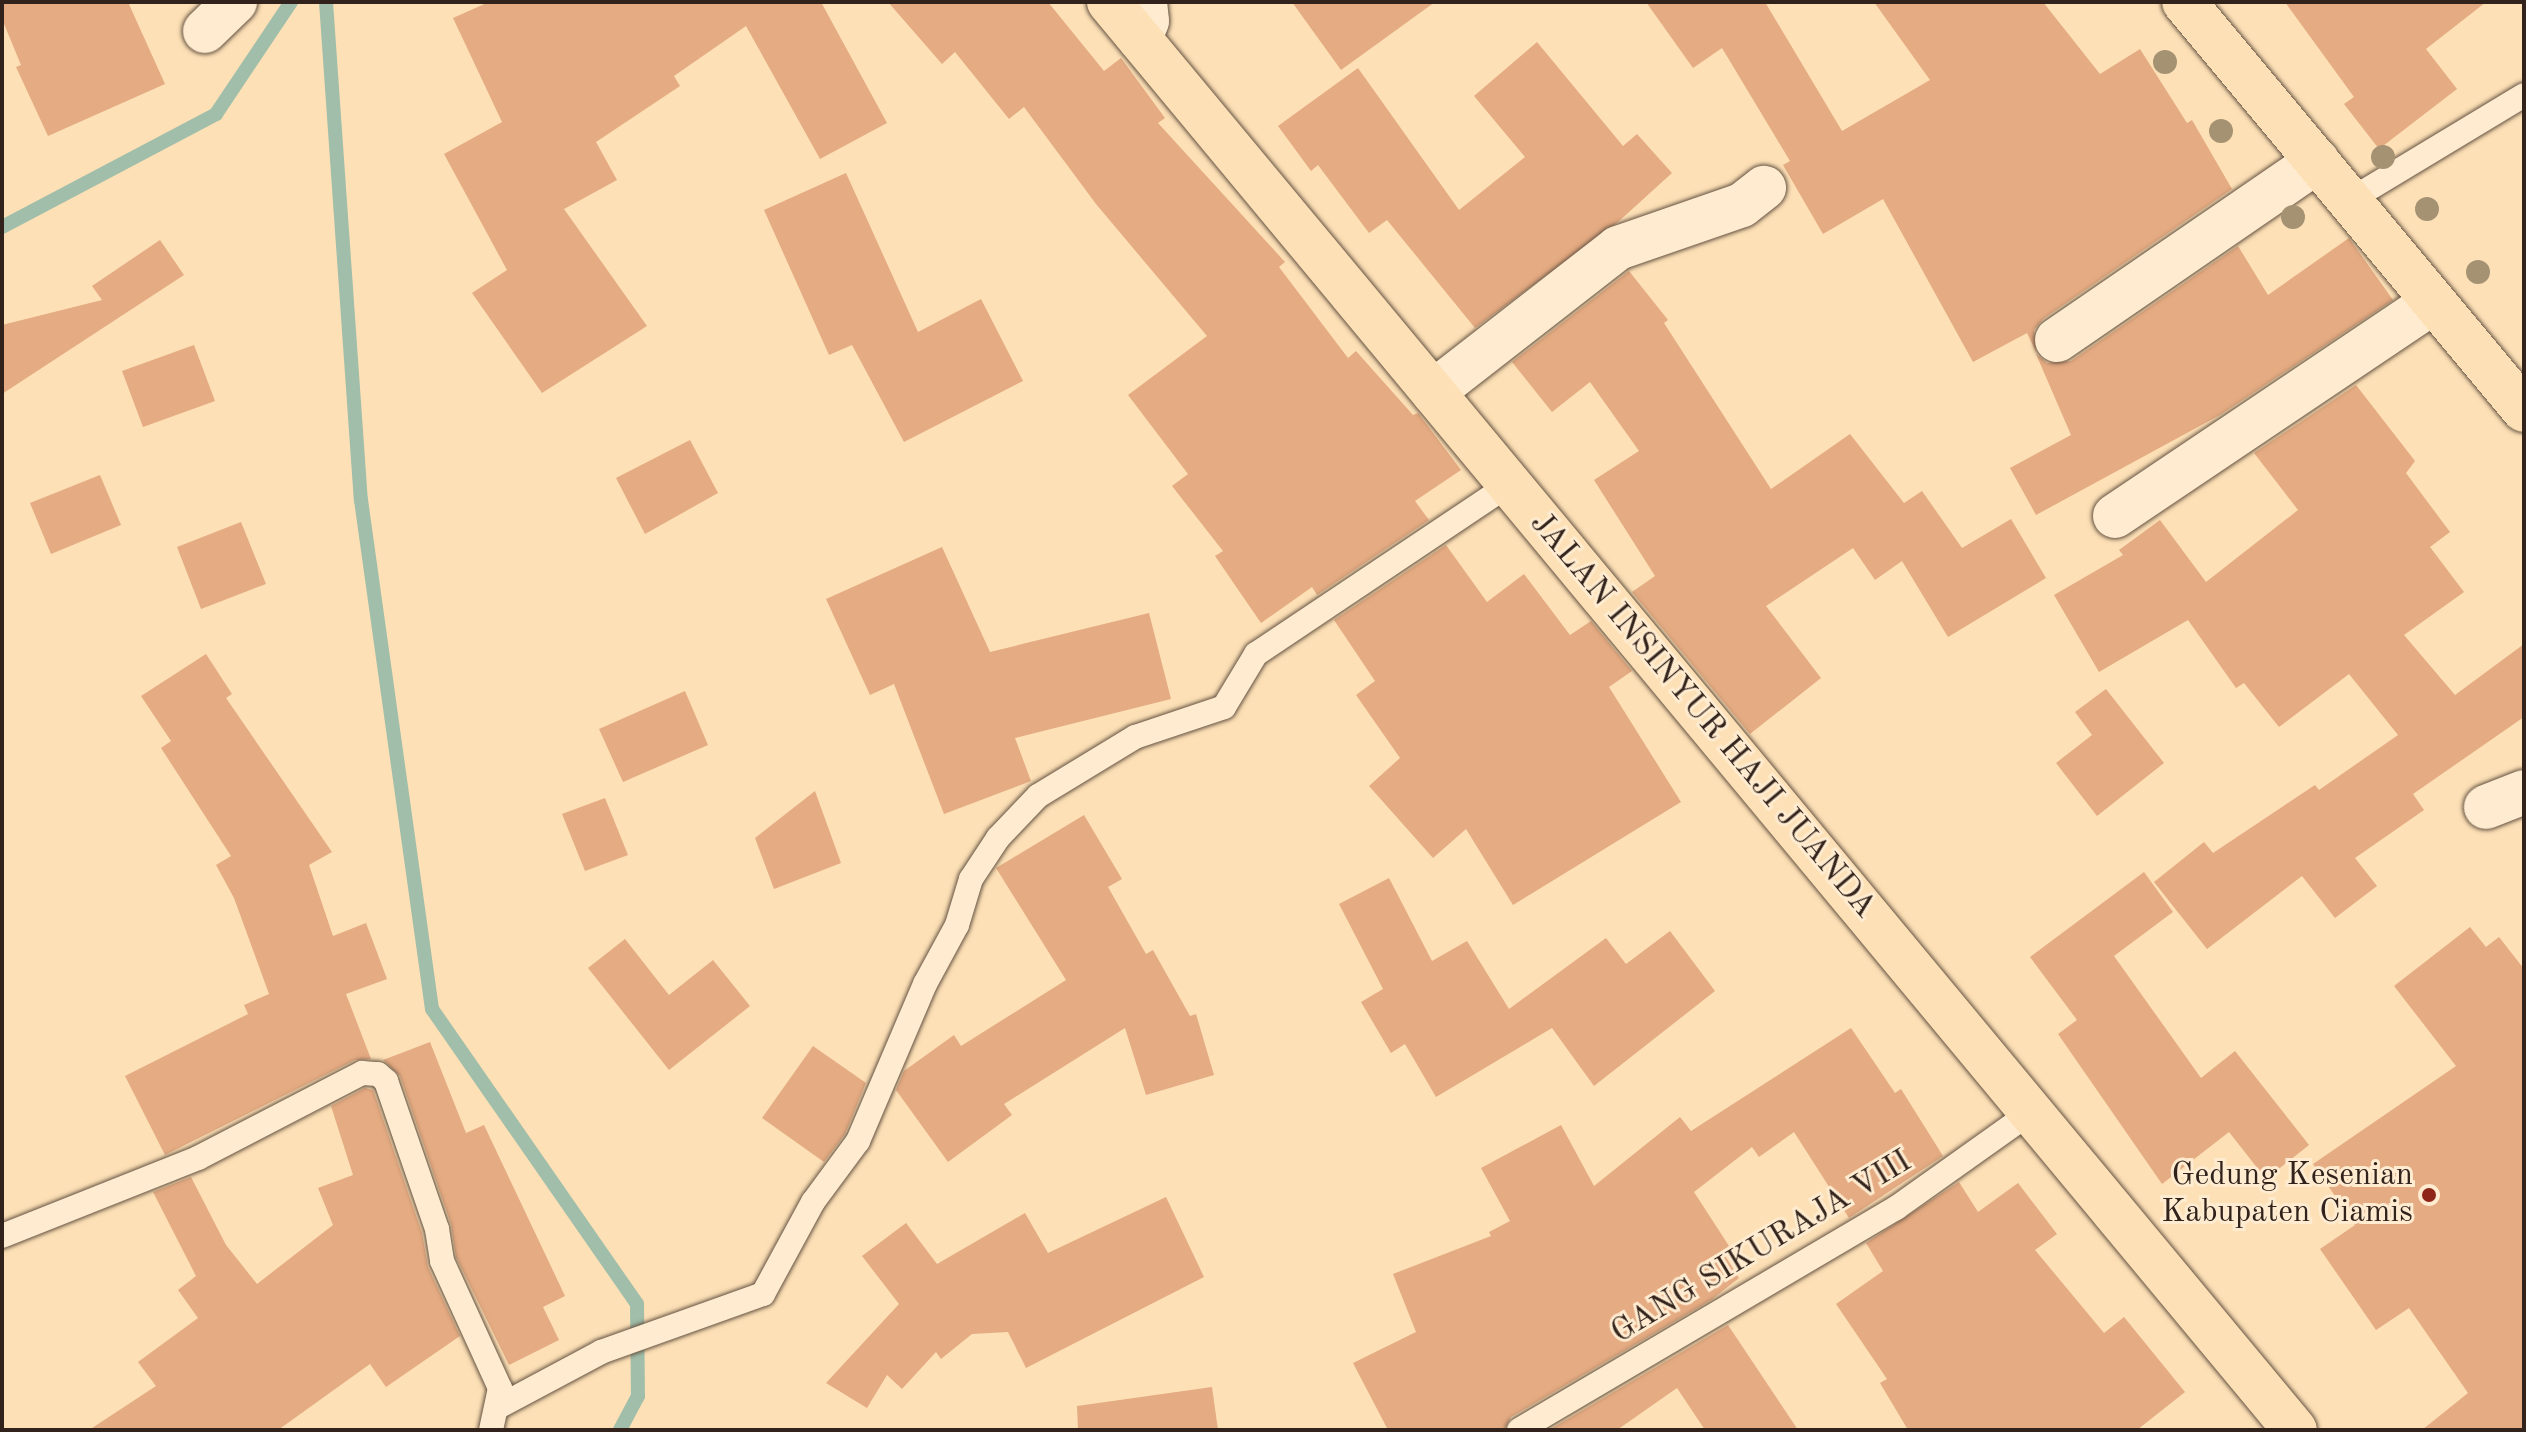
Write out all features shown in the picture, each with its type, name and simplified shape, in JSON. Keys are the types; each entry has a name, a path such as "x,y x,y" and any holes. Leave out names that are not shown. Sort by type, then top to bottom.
{"highway":[{"name":"JALAN INSINYUR HAJI JUANDA","path":"1109,2 1142,21 1433,392 2295,1430"},
{"path":"2184,2 2524,410"}],"street":[{"path":"2057,340 2317,161"},
{"path":"1433,392 1618,248 1742,205 1764,188"},
{"path":"2115,516 2434,302"}],"lane":[{"path":"2350,200 2524,95"},
{"path":"500,1406 601,1352 763,1294 813,1202 858,1141 925,984 957,925 971,879 998,838 1038,796 1135,737 1224,707 1256,654 1510,484"},
{"path":"2,1236 198,1158 362,1073 378,1074 386,1081 437,1229 442,1261 500,1388 500,1406 491,1430"},
{"name":"GANG SIKURAJA VIII","path":"1519,1430 1896,1208 2031,1112"}],"building":[{"path":"2,2 128,2 165,84 48,136 16,67 21,65 2,19"},
{"path":"489,2 821,2 887,123 820,159 746,26 674,76 680,86 596,142 617,180 564,209 647,326 542,393 472,293 507,270 444,154 502,122 453,18"},
{"path":"888,2 1048,2 1104,71 1121,58 1165,118 1158,123 1285,262 1279,267 1348,358 1356,351 1413,415 1418,413 1461,470 1415,501 1429,520 1317,595 1312,587 1261,623 1215,556 1223,551 1172,486 1188,474 1128,395 1207,336 1096,204 1024,107 1009,119 955,52 942,64"},
{"path":"1292,2 1435,2 1341,70"},
{"path":"1646,2 1765,2 1842,131 1930,80 1874,2 2043,2 2100,74 2140,49 2187,123 2192,120 2232,189 2043,319 2034,330 2036,352 2027,333 1973,362 1883,199 1823,234 1783,165 1790,161 1722,48 1693,68"},
{"path":"2285,2 2486,2 2426,49 2457,89 2379,149 2344,104 2354,97"},
{"path":"1537,42 1623,146 1637,134 1672,173 1618,222 1475,328 1387,220 1369,233 1318,165 1311,171 1278,126 1358,68 1459,210 1525,157 1474,96"},
{"path":"846,173 918,332 981,299 1023,381 904,442 852,345 829,355 764,210"},
{"path":"2349,238 2393,300 2220,415 2036,515 2010,468 2071,435 2036,354 2047,363 2071,361 2238,246 2268,295"},
{"path":"160,240 184,275 2,394 2,325 102,300 92,286"},
{"path":"1629,271 1668,320 1664,323 1771,489 1850,434 1904,503 1922,491 1962,548 2011,519 2046,578 1948,637 1902,561 1875,580 1853,548 1766,606 1821,678 1750,734 1632,592 1655,576 1594,480 1639,451 1590,382 1552,412 1512,362"},
{"path":"194,345 215,401 143,427 122,371"},
{"path":"2356,385 2415,461 2406,473 2450,532 2430,547 2464,592 2404,635 2455,695 2524,644 2524,717 2413,794 2424,810 2355,858 2377,886 2335,918 2302,876 2207,949 2154,882 2204,842 2213,853 2315,785 2319,790 2398,735 2349,674 2279,727 2244,683 2236,688 2188,620 2099,672 2054,595 2123,555 2119,550 2160,520 2206,582 2298,510 2254,453"},
{"path":"690,440 718,493 645,534 616,478"},
{"path":"100,475 121,525 51,554 30,503"},
{"path":"241,522 266,584 201,609 177,547"},
{"path":"1446,545 1487,602 1524,574 1570,635 1591,621 1632,671 1609,687 1681,802 1513,905 1466,829 1433,858 1369,786 1400,758 1356,695 1375,681 1334,620"},
{"path":"942,547 990,652 1149,613 1171,699 1015,738 1031,781 944,814 894,684 870,695 826,599"},
{"path":"206,654 232,694 226,698 332,852 309,865 333,936 366,923 387,979 346,994 371,1059 355,1060 165,1155 125,1076 248,1014 244,1005 269,994 234,898 216,865 231,856 161,748 171,741 141,696"},
{"path":"2106,689 2164,763 2097,816 2056,763 2092,735 2075,712"},
{"path":"685,691 708,745 623,782 599,729"},
{"path":"815,791 841,863 774,889 755,838"},
{"path":"605,798 628,855 585,871 562,814"},
{"path":"1084,815 1122,879 1108,887 1146,954 1153,950 1190,1016 1196,1014 1214,1075 1146,1095 1125,1028 1004,1104 1012,1115 948,1162 896,1090 904,1071 954,1035 961,1046 1066,980 996,868"},
{"path":"2144,872 2173,912 2114,956 2201,1078 2235,1051 2309,1145 2266,1179 2229,1132 2162,1184 2058,1034 2077,1020 2030,957"},
{"path":"1389,878 1432,961 1467,941 1509,1009 1606,938 1626,964 1670,931 1715,991 1594,1086 1552,1028 1436,1097 1405,1044 1391,1053 1361,1002 1383,989 1339,904"},
{"name":"Gedung Kesenian Kabupaten Ciamis","path":"2470,927 2486,947 2499,937 2524,969 2524,1430 2422,1430 2468,1393 2409,1308 2376,1330 2320,1249 2355,1225 2313,1164 2456,1066 2394,986"},
{"path":"625,939 669,995 713,960 750,1006 669,1070 588,968"},
{"path":"1851,1028 1895,1093 1901,1089 1943,1156 1849,1218 1794,1132 1759,1157 1752,1147 1694,1192 1729,1246 1722,1251 1739,1278 1711,1300 1511,1417 1504,1430 1388,1430 1353,1363 1416,1332 1393,1274 1491,1236 1489,1232 1510,1221 1481,1168 1561,1125 1594,1186 1680,1117 1691,1131"},
{"path":"430,1042 466,1133 484,1125 565,1296 543,1307 559,1340 509,1365 456,1257 451,1224 400,1076 383,1060"},
{"path":"813,1046 866,1083 845,1134 824,1162 762,1118"},
{"path":"365,1088 373,1090 422,1233 428,1267 460,1336 386,1387 370,1364 278,1430 89,1430 156,1386 138,1362 198,1318 178,1290 196,1276 153,1192 191,1177 226,1245 257,1284 333,1225 318,1188 353,1175 331,1106"},
{"path":"1959,1182 1978,1212 2018,1183 2057,1234 2035,1250 2104,1333 2124,1317 2185,1392 2137,1430 1908,1430 1880,1383 1887,1379 1836,1304 1883,1271 1866,1243"},
{"path":"1166,1197 1204,1277 1026,1368 1008,1332 972,1334 941,1359 936,1352 902,1389 887,1375 867,1408 826,1383 899,1304 862,1256 906,1223 937,1264 1025,1213 1048,1253"},
{"path":"1728,1325 1798,1430 1705,1430 1677,1388 1617,1430 1549,1430"},
{"path":"1212,1387 1218,1430 1078,1430 1077,1406"}],"waterway":[{"path":"2,227 216,114 291,2"},
{"path":"326,2 361,500 432,1009 637,1304 638,1396 620,1430"}],"place":[{"name":"Gedung Kesenian Kabupaten Ciamis","path":"2429,1195"}]}
